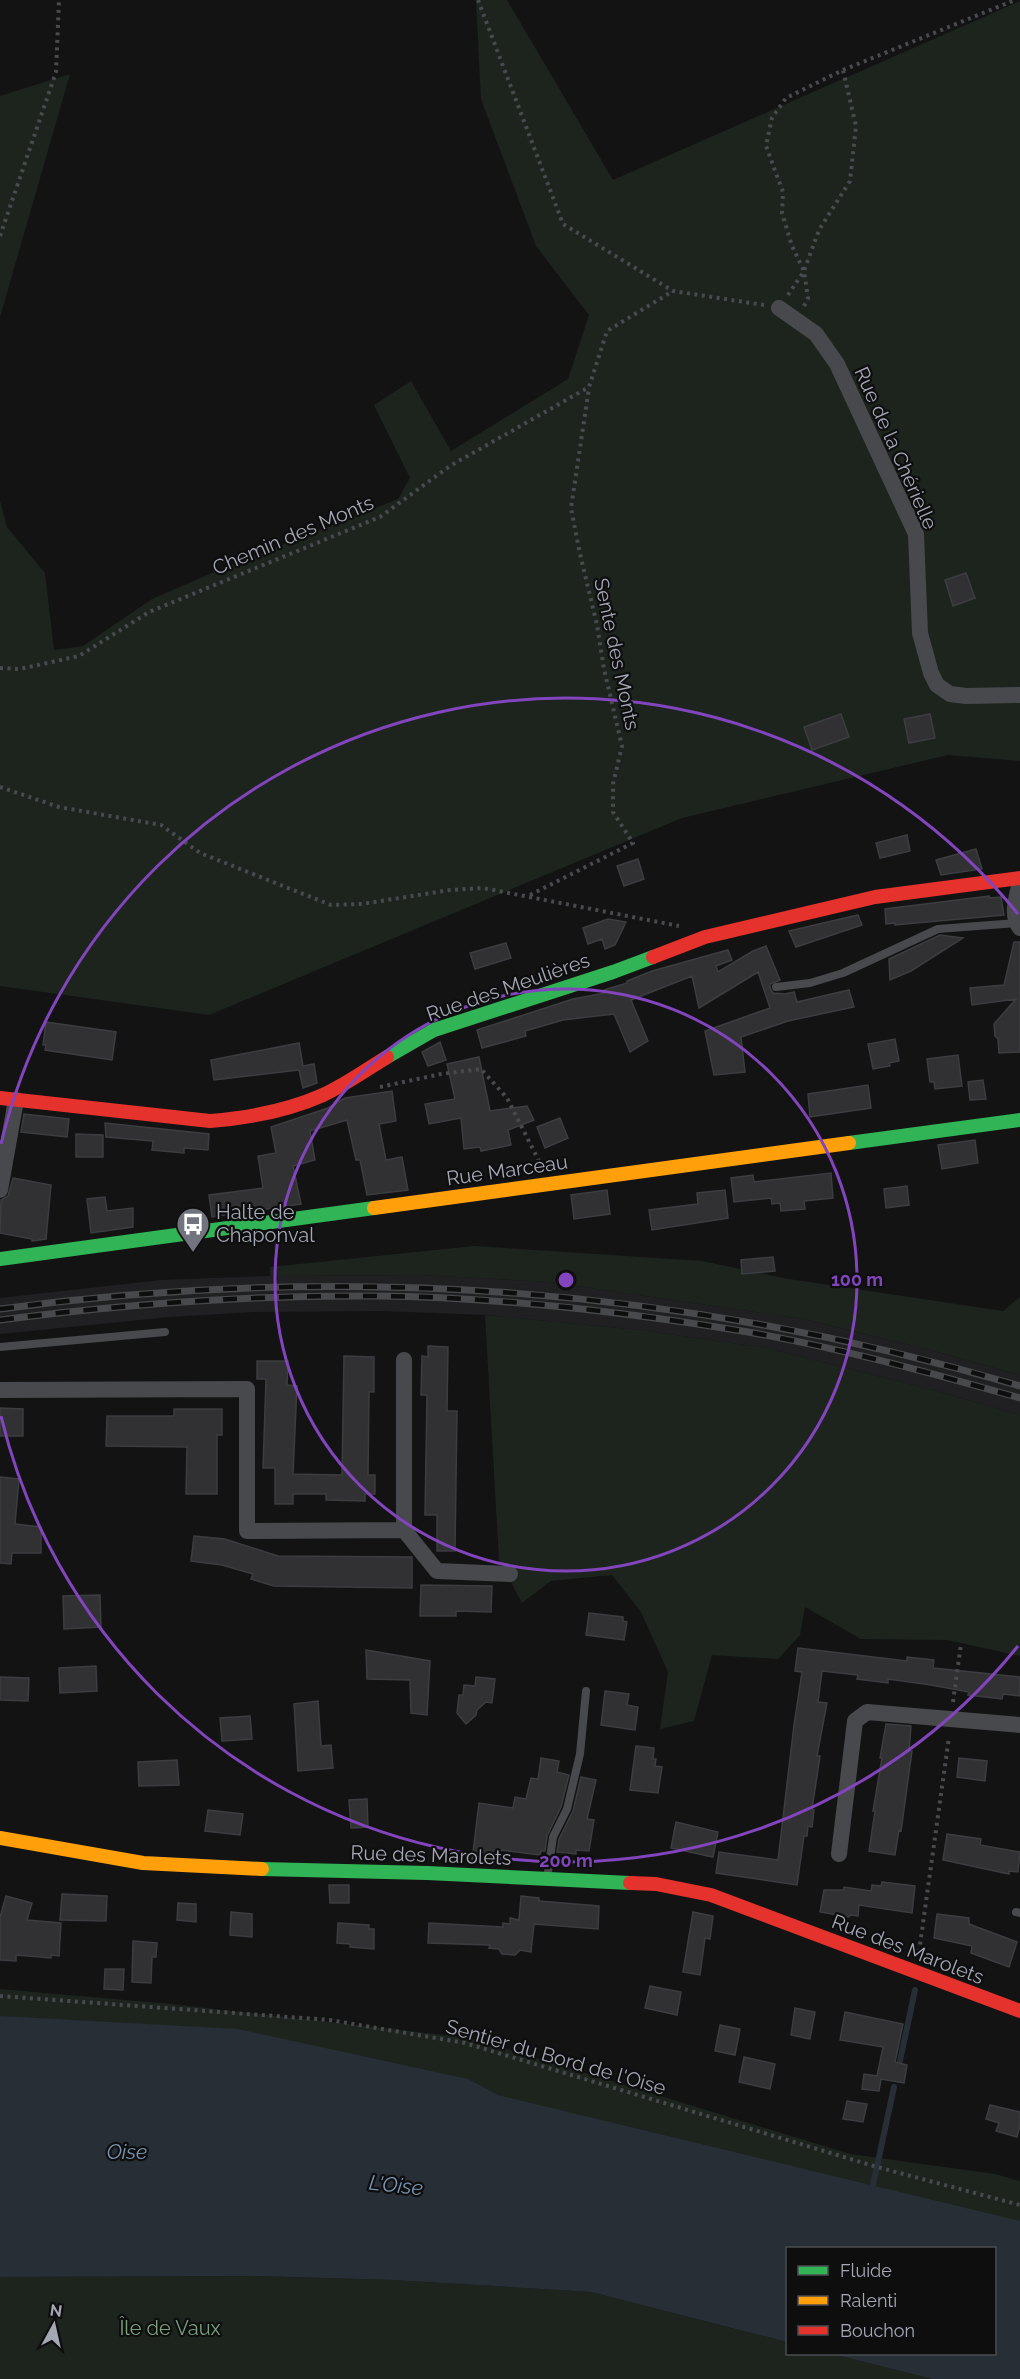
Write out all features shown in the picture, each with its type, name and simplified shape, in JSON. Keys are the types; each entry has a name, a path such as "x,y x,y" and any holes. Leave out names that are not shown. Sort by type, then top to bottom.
{"street":[{"name":"Rue de la Chérielle","path":"779,308 816,334 837,364 916,534 920,633 931,673 937,685 950,694 958,695 1020,695"},
{"path":"1018,926 1015,905 1020,880"},
{"name":"Rue des Meulières","path":"8,1099 210,1121 272,1113 323,1095 434,1030 614,972 705,937 875,897 1020,880"},
{"path":"0,1190 8,1099"},
{"name":"Rue Marceau","path":"0,1259 1020,1120"},
{"path":"404,1360 404,1530 437,1571 510,1574"},
{"path":"0,1390 247,1389 247,1531 404,1530"},
{"path":"839,1854 855,1721 867,1712 1020,1725"},
{"name":"Rue des Marolets","path":"0,1838 143,1863 213,1869 427,1874 656,1884 711,1895 1020,2012"}],"lane":[{"path":"776,987 810,983 843,974 938,929 1018,926"},
{"path":"0,1347 165,1332"},
{"path":"547,1879 553,1837 567,1809 580,1754 586,1691"}],"path":[{"path":"0,236 56,72 59,0"},
{"path":"478,0 563,224 673,291 779,308 804,271 819,230 850,181 856,126 843,70"},
{"path":"796,320 808,298 804,271 782,213 783,192 766,146 772,118 786,98 843,70 1015,0"},
{"path":"590,387 607,331 673,291"},
{"name":"Chemin des Monts","path":"0,668 20,669 79,656 149,612 380,517 450,466 590,387"},
{"name":"Sente des Monts","path":"529,895 633,843 613,812 613,784 622,746 571,508 590,387"},
{"path":"0,787 59,807 161,825 200,853 331,905 362,904 450,890 483,888 673,923 705,937"},
{"path":"372,1088 441,1074 481,1070 507,1098 544,1171 548,1184"},
{"path":"915,1973 961,1644"},
{"name":"Sentier du Bord de l'Oise","path":"0,1996 330,2020 465,2043 877,2167 1020,2205"}],"shaded area":[{"path":"421,1275 549,1282 803,1319 931,1350 1020,1375 1020,1415 929,1389 766,1348 640,1330 485,1315 382,1311 254,1312 169,1317 0,1334 0,1298 161,1280 270,1276"}],"green space":[{"path":"476,0 507,0 613,180 1020,1 1020,761 948,755 682,818 209,1015 0,986 0,501 7,527 45,573 54,650 83,646 152,599 221,569 398,499 410,478 374,405 411,381 451,451 568,379 589,315 536,246 481,99"},
{"path":"70,74 9,286 0,317 0,96"},
{"path":"474,1246 702,1261 789,1279 1003,1311 1020,1297 1020,1375 931,1350 803,1319 549,1282 421,1275 270,1276 270,1267"},
{"path":"485,1315 640,1330 766,1348 929,1389 1020,1415 1020,1656 947,1640 861,1639 805,1607 800,1635 778,1659 712,1655 694,1721 660,1729 668,1672 641,1612 612,1575 551,1581 522,1603 499,1560"},
{"path":"0,1989 171,2004 471,2038 850,2154 995,2174 1020,2181 1020,2222 0,2020"},
{"name":"Île de Vaux","path":"256,2276 394,2280 591,2292 786,2342 786,2355 836,2355 932,2379 0,2379 0,2277"}],"water":[{"name":"Oise","path":"0,2016 238,2029 468,2079 498,2095 1020,2221 1020,2379 932,2379 836,2355 996,2355 996,2247 786,2247 786,2342 591,2292 394,2280 256,2276 0,2277"}],"building":[{"path":"966,573 975,598 953,606 945,580"},
{"path":"841,714 849,737 812,750 804,727"},
{"path":"930,714 935,738 909,743 904,719"},
{"path":"907,835 910,851 880,858 876,843"},
{"path":"976,849 982,869 941,875 936,860"},
{"path":"638,859 644,879 624,886 617,866"},
{"path":"989,896 990,898 1001,897 1004,915 886,924 885,909"},
{"path":"858,915 862,925 796,947 789,931"},
{"path":"608,919 626,922 615,945 605,949 602,939 588,944 583,928"},
{"path":"940,935 963,938 911,971 890,980 889,959"},
{"path":"1014,942 1020,942 1020,1052 999,1053 994,1024 1016,999 972,1005 970,988 1004,985"},
{"path":"506,943 511,958 475,969 470,953"},
{"path":"766,946 780,980 770,984 773,993 794,992 797,1002 849,990 854,1007 788,1021 741,1037 745,1072 714,1075 705,1031 770,1008 758,972 699,1008 692,976 631,1000 648,1041 630,1052 614,1014 563,1020 525,1031 526,1036 482,1048 477,1030 573,999 605,993 604,990 627,983 627,981 652,971 728,950 732,960 716,966 718,972"},
{"path":"46,1022 116,1032 112,1060 45,1050 46,1045 43,1045"},
{"path":"895,1039 899,1061 889,1063 890,1066 873,1069 868,1044"},
{"path":"440,1042 446,1060 428,1066 422,1052"},
{"path":"299,1043 303,1066 314,1064 317,1083 303,1088 299,1070 214,1080 211,1060"},
{"path":"958,1055 962,1086 935,1089 934,1082 930,1082 927,1059"},
{"path":"479,1057 490,1111 527,1106 534,1120 508,1130 511,1145 481,1151 480,1147 464,1149 461,1118 429,1124 425,1104 455,1099 447,1064"},
{"path":"983,1080 986,1099 970,1100 968,1082"},
{"path":"868,1085 871,1108 810,1117 808,1094"},
{"path":"392,1091 396,1121 379,1124 386,1160 402,1157 408,1190 367,1195 360,1160 356,1160 347,1120 310,1131 315,1160 293,1166 301,1204 212,1217 209,1195 263,1188 258,1156 276,1153 271,1127 328,1108 345,1098"},
{"path":"24,1114 69,1119 67,1137 21,1132"},
{"path":"560,1118 568,1138 545,1148 537,1127"},
{"path":"105,1123 209,1134 208,1150 184,1148 184,1153 152,1150 153,1141 106,1137"},
{"path":"76,1134 103,1135 103,1157 76,1157"},
{"path":"975,1140 978,1163 942,1169 938,1145"},
{"path":"831,1173 833,1198 804,1201 805,1209 781,1211 780,1203 772,1204 771,1198 734,1202 731,1178 753,1175 754,1182"},
{"path":"13,1178 51,1185 46,1239 32,1241 32,1239 0,1233 1,1200 8,1196"},
{"path":"907,1186 909,1205 886,1208 884,1189"},
{"path":"607,1190 610,1214 574,1219 571,1195"},
{"path":"725,1190 728,1218 652,1230 649,1210 698,1204 697,1193"},
{"path":"105,1197 107,1211 133,1208 133,1227 91,1233 87,1199"},
{"path":"773,1257 775,1271 742,1274 741,1260"},
{"path":"428,1346 448,1347 447,1411 457,1411 455,1551 437,1551 437,1515 425,1515 427,1395 421,1395 422,1356 428,1357"},
{"path":"344,1356 374,1357 374,1392 369,1392 368,1475 375,1475 375,1494 365,1494 365,1501 326,1500 326,1494 293,1494 293,1504 275,1504 275,1468 263,1468 266,1379 257,1379 257,1361 288,1361 287,1385 297,1386 293,1474 342,1475"},
{"path":"0,1408 23,1409 23,1436 0,1436"},
{"path":"174,1409 222,1409 222,1435 217,1435 217,1494 186,1494 187,1447 106,1446 107,1416 174,1416"},
{"path":"0,1477 19,1479 15,1524 41,1527 41,1553 12,1553 11,1564 0,1563"},
{"path":"194,1536 225,1539 278,1556 412,1557 412,1588 274,1586 251,1579 253,1574 222,1565 191,1561"},
{"path":"421,1585 492,1586 491,1612 456,1611 456,1616 420,1616"},
{"path":"100,1595 101,1627 64,1629 63,1596"},
{"path":"589,1613 623,1617 623,1621 627,1622 624,1640 586,1635"},
{"path":"798,1648 907,1661 907,1657 934,1660 933,1668 1020,1677 1020,1696 1003,1694 1002,1699 968,1695 969,1692 931,1685 888,1679 888,1683 857,1679 858,1675 822,1671 818,1702 827,1703 817,1756 820,1756 812,1809 814,1810 812,1827 808,1826 807,1836 804,1836 797,1885 716,1873 719,1852 778,1860 802,1672 795,1671"},
{"path":"366,1650 430,1661 427,1715 411,1713 410,1680 367,1679"},
{"path":"96,1666 97,1691 60,1693 59,1668"},
{"path":"0,1677 29,1678 28,1701 0,1700"},
{"path":"476,1677 495,1679 492,1703 486,1702 466,1724 457,1713 459,1695 463,1695 464,1685 475,1686"},
{"path":"605,1691 629,1694 627,1705 638,1707 635,1730 601,1725"},
{"path":"318,1701 321,1746 331,1745 333,1768 298,1771 294,1704"},
{"path":"250,1716 252,1739 222,1741 220,1718"},
{"path":"886,1724 911,1726 909,1751 912,1751 901,1831 899,1830 895,1855 869,1851"},
{"path":"636,1746 654,1748 655,1766 662,1767 658,1793 630,1790"},
{"path":"541,1758 559,1761 557,1772 569,1775 561,1807 547,1836 545,1851 541,1851 540,1855 501,1850 500,1859 490,1858 489,1862 472,1860 479,1803 513,1808 515,1797 526,1799 531,1778 538,1779"},
{"path":"959,1758 987,1761 985,1781 957,1777"},
{"path":"177,1760 179,1785 139,1786 138,1762"},
{"path":"581,1777 596,1780 587,1819 594,1820 589,1851 576,1850 576,1854 557,1852 559,1839 573,1811"},
{"path":"367,1799 368,1827 351,1828 349,1800"},
{"path":"208,1810 243,1814 240,1835 205,1831"},
{"path":"676,1822 718,1832 713,1857 671,1848"},
{"path":"947,1834 981,1839 980,1845 1020,1852 1018,1872 1009,1871 1009,1874 943,1860"},
{"path":"882,1882 915,1886 912,1913 859,1905 858,1916 850,1915 849,1917 820,1912 824,1890 844,1890 844,1887 871,1891 872,1885 881,1886"},
{"path":"329,1885 349,1885 349,1903 330,1903"},
{"path":"62,1894 107,1896 106,1921 60,1920"},
{"path":"6,1896 32,1903 27,1920 61,1923 59,1956 51,1955 51,1958 16,1955 16,1961 0,1960 0,1917"},
{"path":"521,1896 539,1898 539,1901 599,1906 598,1929 534,1924 531,1952 520,1950 515,1955 502,1954 499,1949 489,1948 490,1945 428,1943 429,1923 503,1927 503,1923 510,1924 510,1918 519,1920"},
{"path":"178,1903 196,1904 196,1922 177,1920"},
{"path":"231,1912 252,1914 252,1937 230,1935"},
{"path":"693,1912 713,1916 710,1939 705,1938 700,1975 683,1972"},
{"path":"937,1914 969,1918 969,1924 1017,1942 1009,1967 971,1953 972,1946 934,1938"},
{"path":"338,1923 369,1925 369,1929 374,1929 374,1949 350,1947 350,1944 337,1943"},
{"path":"133,1941 157,1943 156,1957 152,1957 151,1983 132,1982"},
{"path":"105,1969 124,1969 123,1990 104,1989"},
{"path":"650,1986 681,1992 677,2015 645,2008"},
{"path":"795,2008 815,2012 810,2039 791,2035"},
{"path":"845,2012 903,2024 895,2062 907,2065 904,2083 881,2079 879,2091 862,2089 864,2074 877,2076 883,2047 840,2040"},
{"path":"720,2025 740,2029 735,2055 715,2051"},
{"path":"744,2057 775,2064 770,2089 739,2082"},
{"path":"847,2101 867,2104 863,2122 843,2119"},
{"path":"990,2105 1020,2112 1017,2137 996,2131 999,2123 986,2119"}],"waterway":[{"path":"900,2061 915,1990"},
{"path":"873,2185 894,2087"}],"railway":[{"path":"0,1309 130,1295 259,1288 387,1287 514,1293 641,1306 768,1326 894,1352 1020,1386"},
{"path":"0,1320 94,1309 235,1299 330,1296 470,1299 656,1318 782,1338 953,1379 1020,1398"}],"traffic: fast":[{"path":"387,1057 434,1030 653,957"},
{"path":"849,1143 1020,1120"},
{"path":"0,1259 374,1208"},
{"path":"262,1869 427,1873 630,1883"}],"traffic: slow":[{"path":"374,1208 849,1143"},
{"path":"0,1838 143,1863 262,1869"}],"traffic: jam":[{"path":"653,957 705,937 875,897 1020,878"},
{"path":"0,1098 210,1121 225,1120 268,1113 309,1101 339,1087 387,1057"},
{"path":"630,1883 656,1884 711,1895 1020,2011"}],"place":[{"name":"Halte de Chaponval","path":"193,1253"}],"water label":[{"name":"L'Oise","path":"396,2185"}]}
